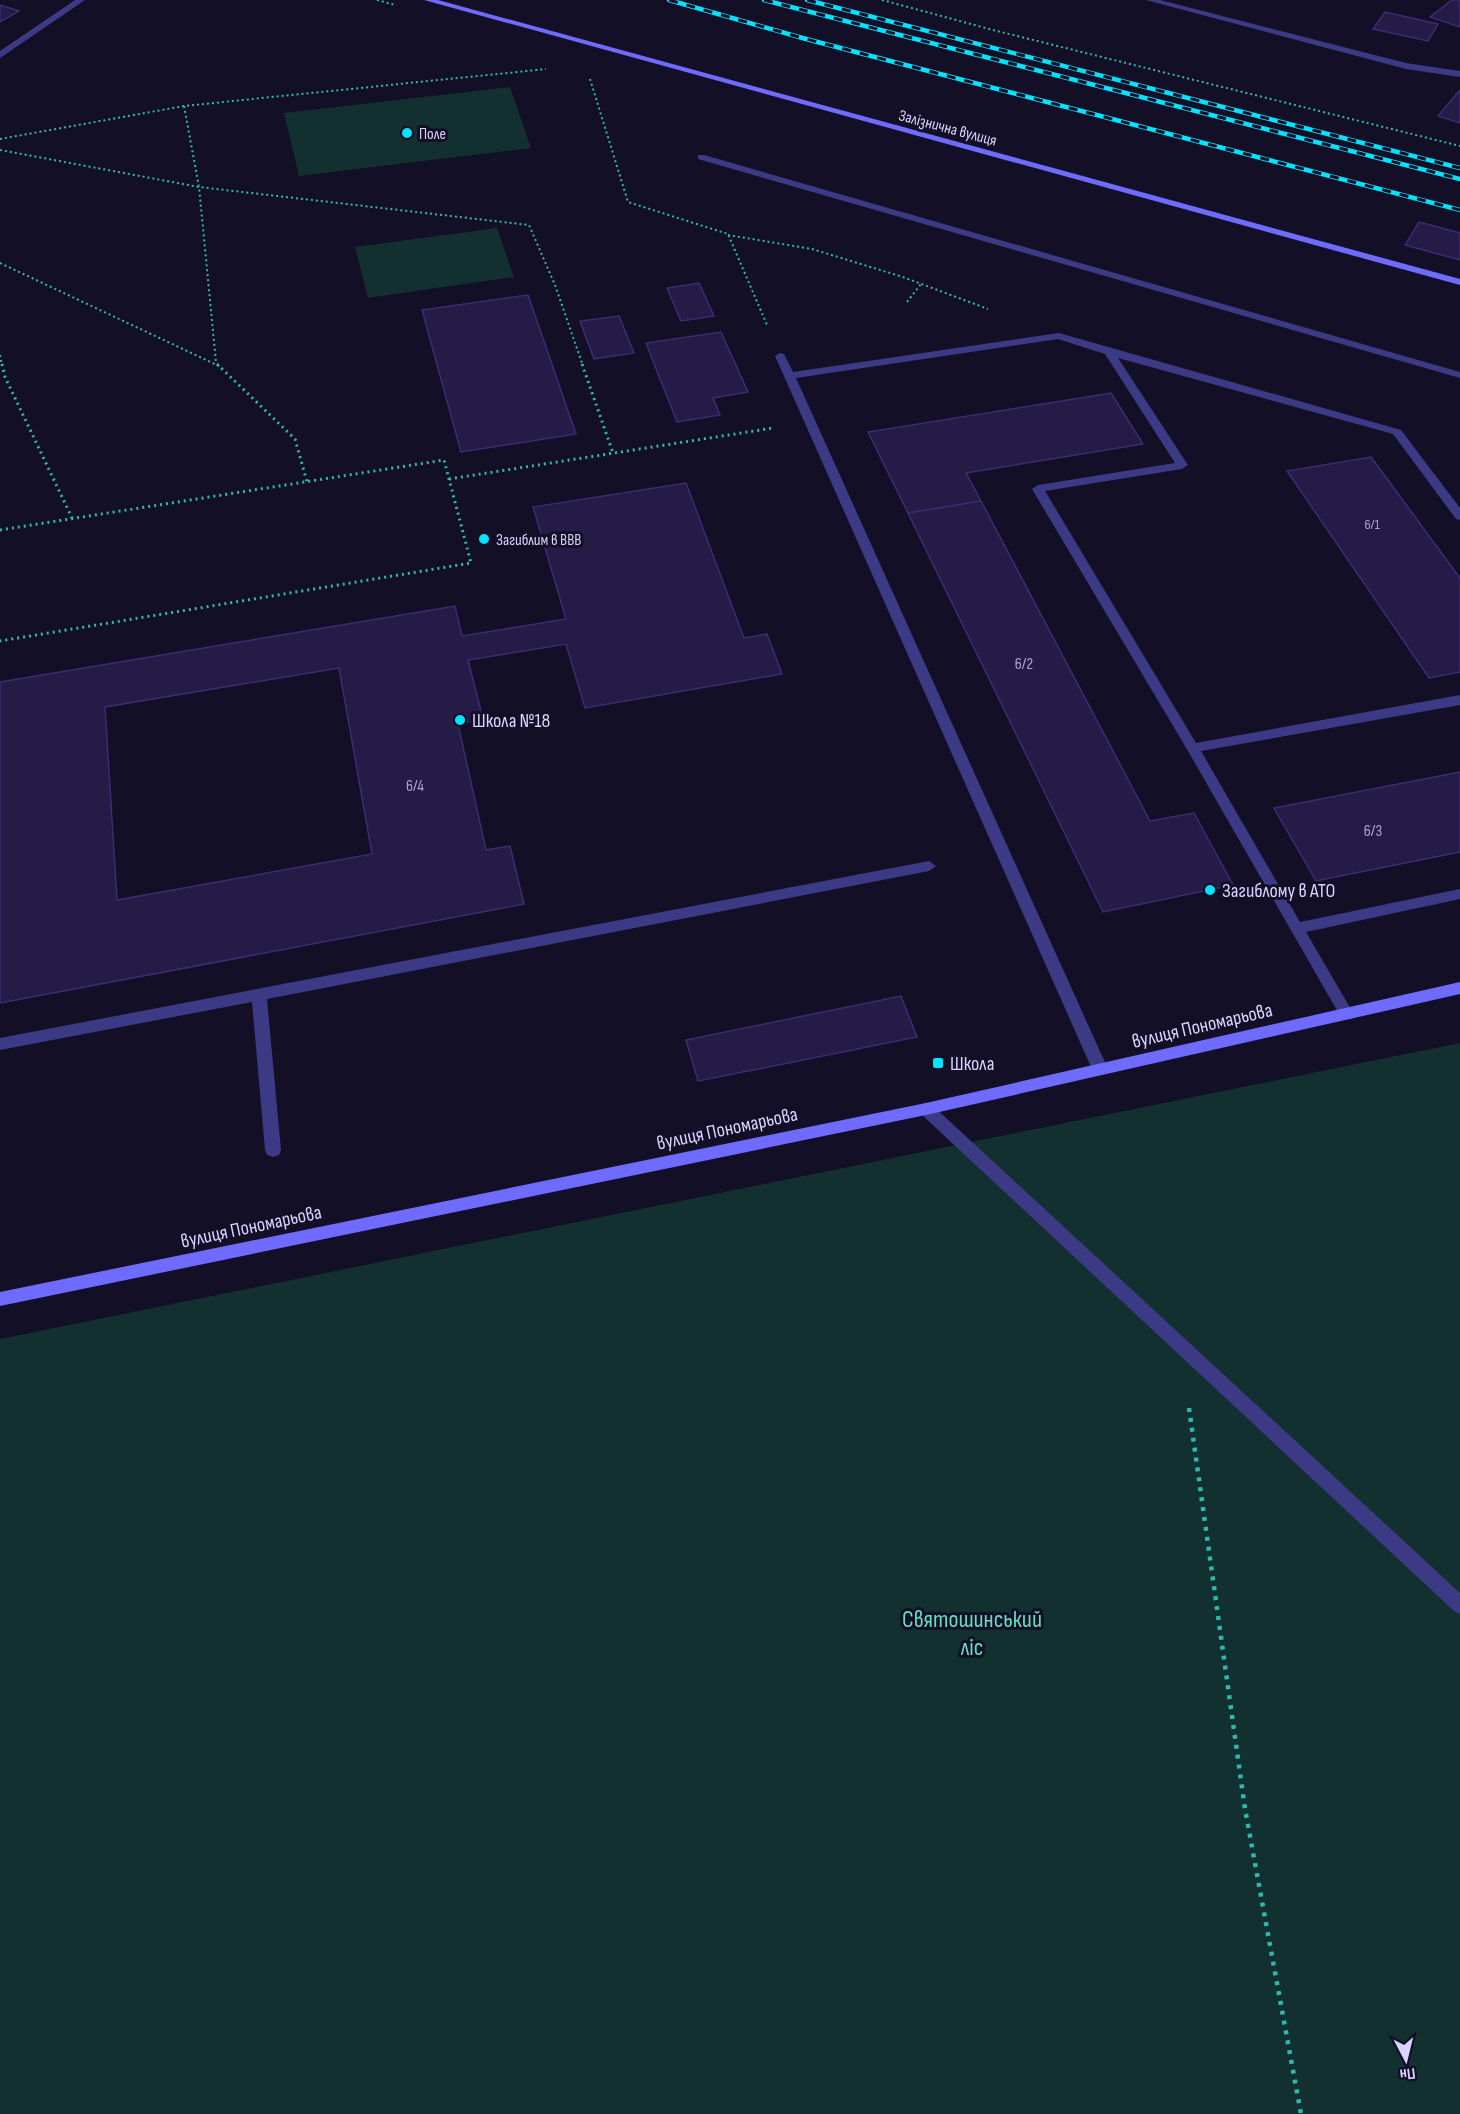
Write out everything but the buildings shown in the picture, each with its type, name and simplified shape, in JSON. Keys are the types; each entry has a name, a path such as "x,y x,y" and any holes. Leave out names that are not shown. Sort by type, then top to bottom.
{"street":[{"path":"0,55 81,0"},
{"name":"Залізнична вулиця","path":"428,0 1460,282"},
{"path":"1150,0 1406,66 1460,74"},
{"path":"702,157 1460,375"},
{"path":"790,376 1059,336 1397,432 1460,516"},
{"path":"1109,352 1182,465 1038,489 1298,928 1347,1015"},
{"path":"780,356 1100,1069"},
{"path":"1192,748 1460,700"},
{"path":"0,1044 929,866"},
{"path":"1298,928 1460,894"},
{"name":"вулиця Пономарьова","path":"0,1299 926,1109 1460,988"},
{"path":"259,994 273,1150"},
{"path":"926,1109 1460,1605"}],"path":[{"path":"882,0 993,30 1460,146"},
{"path":"0,139 184,106 555,68"},
{"path":"590,77 628,202 728,234 812,249 921,284 995,312"},
{"path":"184,106 199,187 216,363"},
{"path":"0,150 199,187 529,225 555,285 613,453"},
{"path":"728,234 780,356"},
{"path":"0,263 216,363 295,439 307,482"},
{"path":"908,302 921,284"},
{"path":"0,355 5,377 72,518"},
{"path":"448,479 809,422"},
{"path":"0,530 444,460 471,563 0,641"},
{"path":"1180,1345 1245,1809 1301,2114"}],"green space":[{"name":"Поле","path":"510,87 531,148 299,176 284,113"},
{"path":"497,228 514,277 368,298 355,247"},
{"name":"Святошинський ліс","path":"1460,1043 1460,2114 0,2114 0,1339"}],"railway":[{"path":"669,0 806,39 1460,210"},
{"path":"764,0 1460,179"},
{"path":"807,0 1460,168"}],"place":[{"name":"Поле","path":"407,133"},
{"name":"Загиблим в ВВВ","path":"484,539"},
{"name":"Школа №18","path":"460,720"},
{"name":"Загиблому в АТО","path":"1210,890"},
{"name":"Школа","path":"938,1063"}]}
